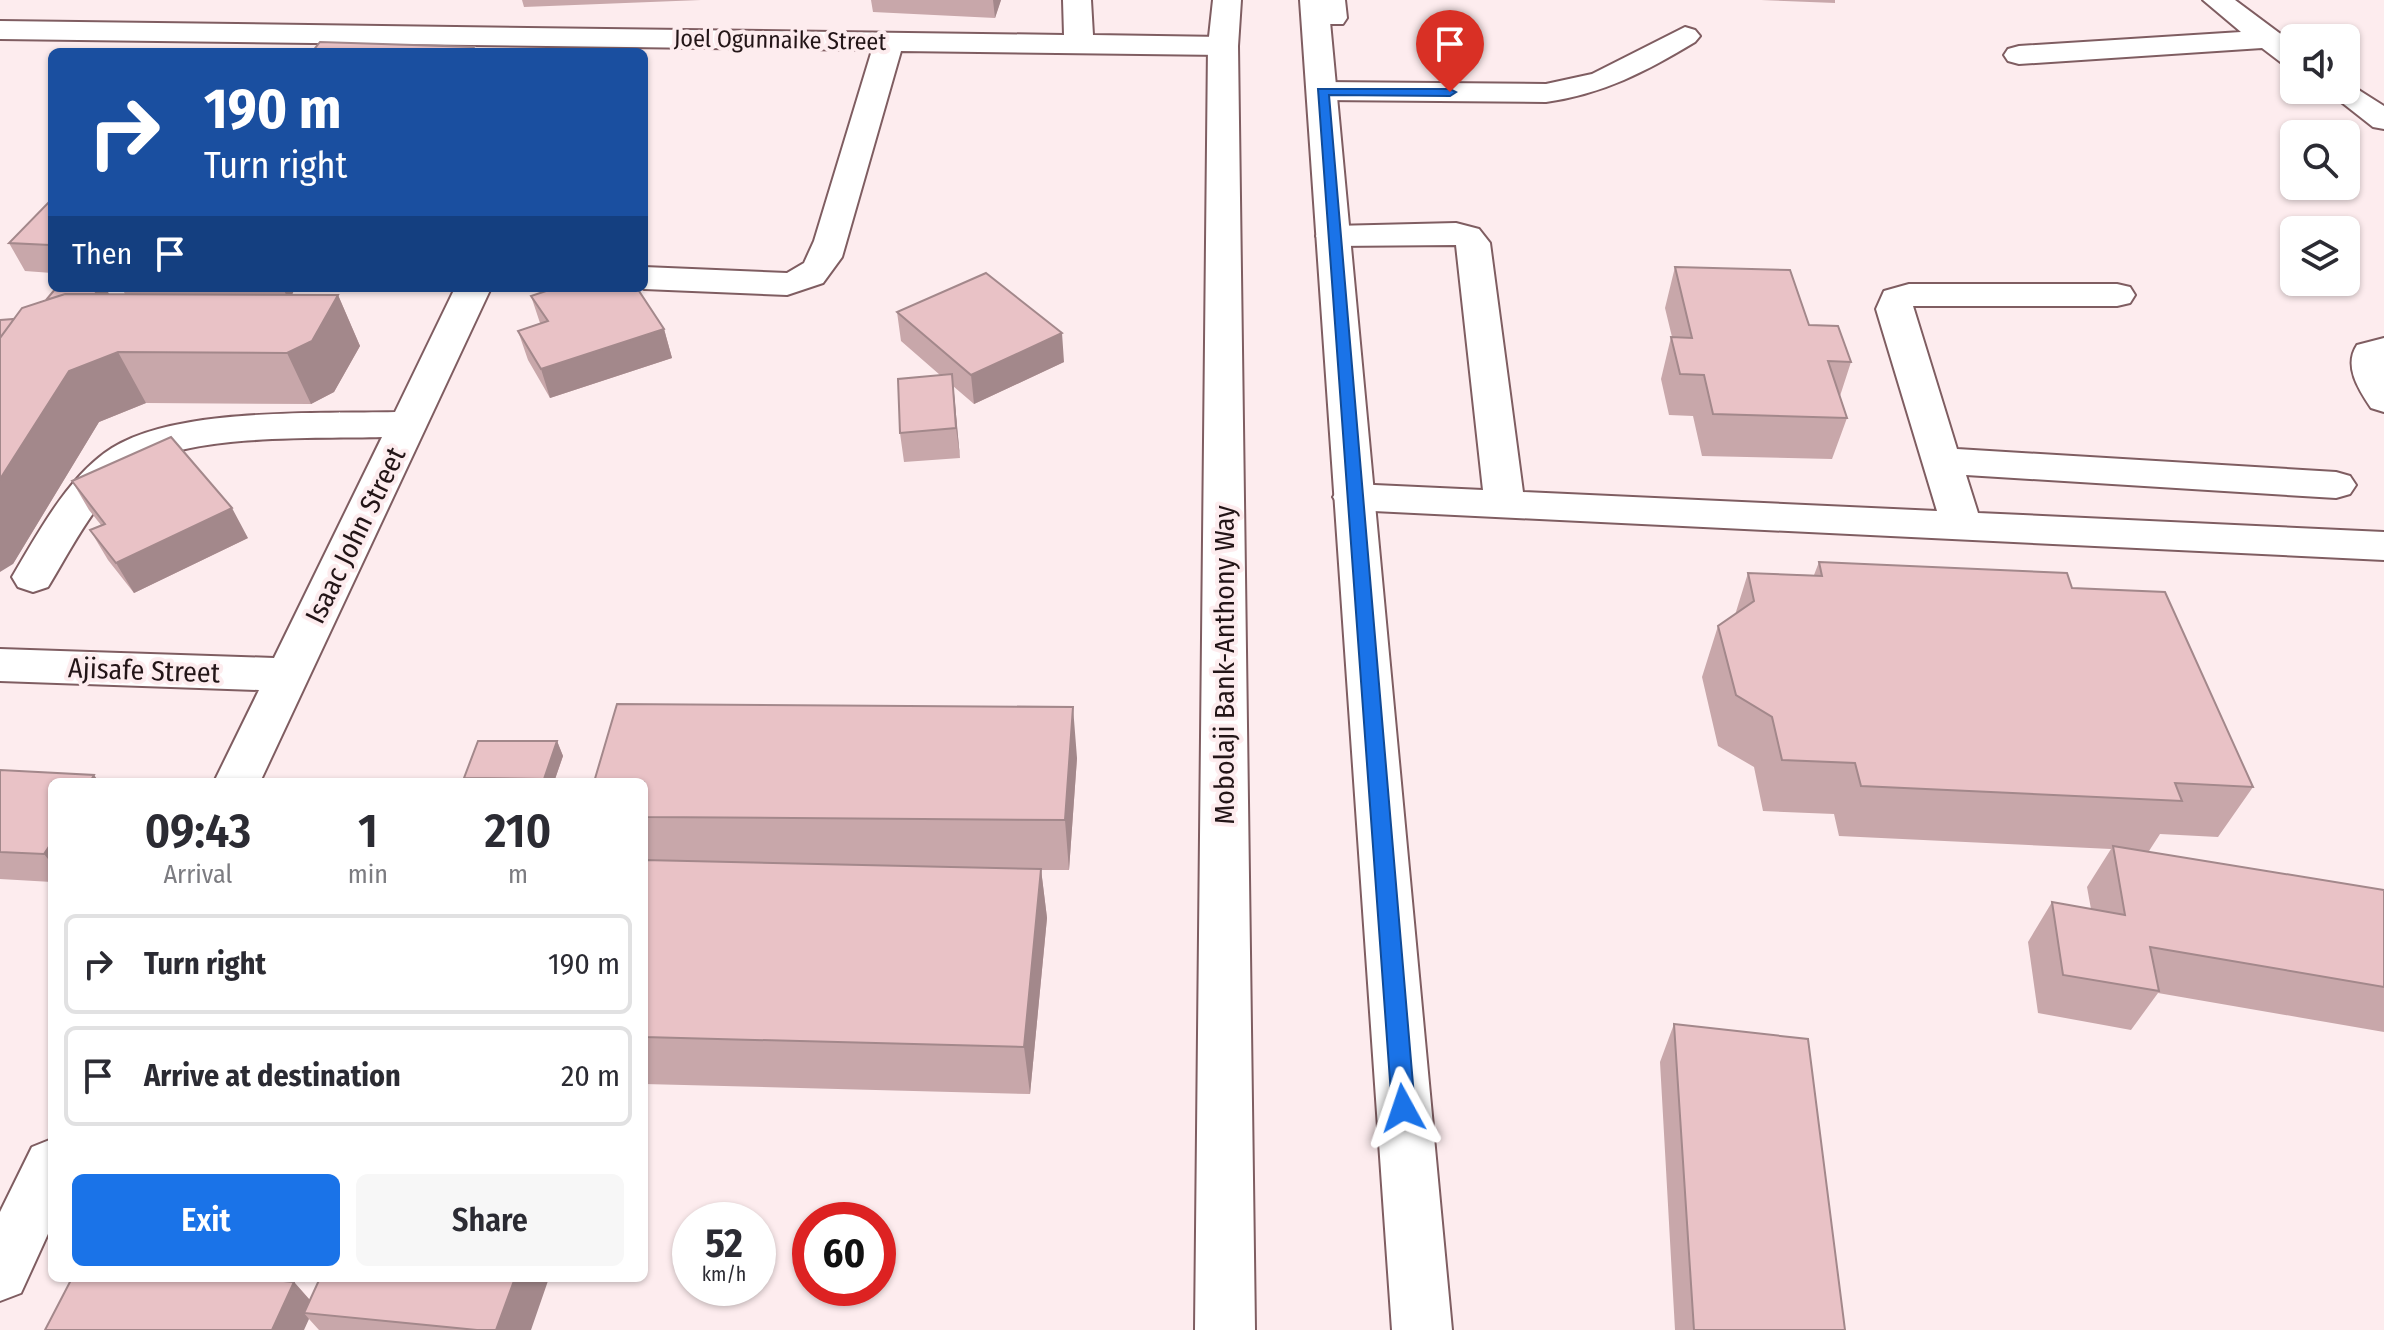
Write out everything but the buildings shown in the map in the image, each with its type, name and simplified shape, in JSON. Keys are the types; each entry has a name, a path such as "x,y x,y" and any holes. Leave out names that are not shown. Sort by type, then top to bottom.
{"street":[{"path":"231,33 257,0"},
{"path":"1077,0 1079,44"},
{"name":"Mobolaji Bank-Anthony Way","path":"1225,1330 1223,46 1227,0"},
{"path":"2217,0 2280,48"},
{"path":"1326,6 1323,91 1333,236 1422,1330"},
{"name":"Joel Ogunnaike Street","path":"0,30 231,33 582,45 889,42 1223,46"},
{"path":"1323,91 1546,93 1574,90 1606,82 1685,36"},
{"path":"2019,55 2268,39"},
{"path":"648,278 787,284 807,280 821,265 831,241 889,42"},
{"path":"2360,103 2384,120"},
{"path":"1333,236 1456,233 1467,236 1473,243 1505,504"},
{"name":"Isaac John Street","path":"239,778 471,292"},
{"path":"1962,526 1894,309 1897,299 1909,295 2117,295"},
{"path":"2384,349 2370,353 2370,372 2384,400"},
{"path":"33,577 74,510 107,473 145,446 208,434 408,424"},
{"path":"1943,461 2336,485"},
{"path":"1353,497 2384,546"},
{"name":"Ajisafe Street","path":"0,665 288,675"},
{"path":"0,1273 48,1173"}],"route":[{"path":"1403,1108 1323,91 1450,92"}]}
